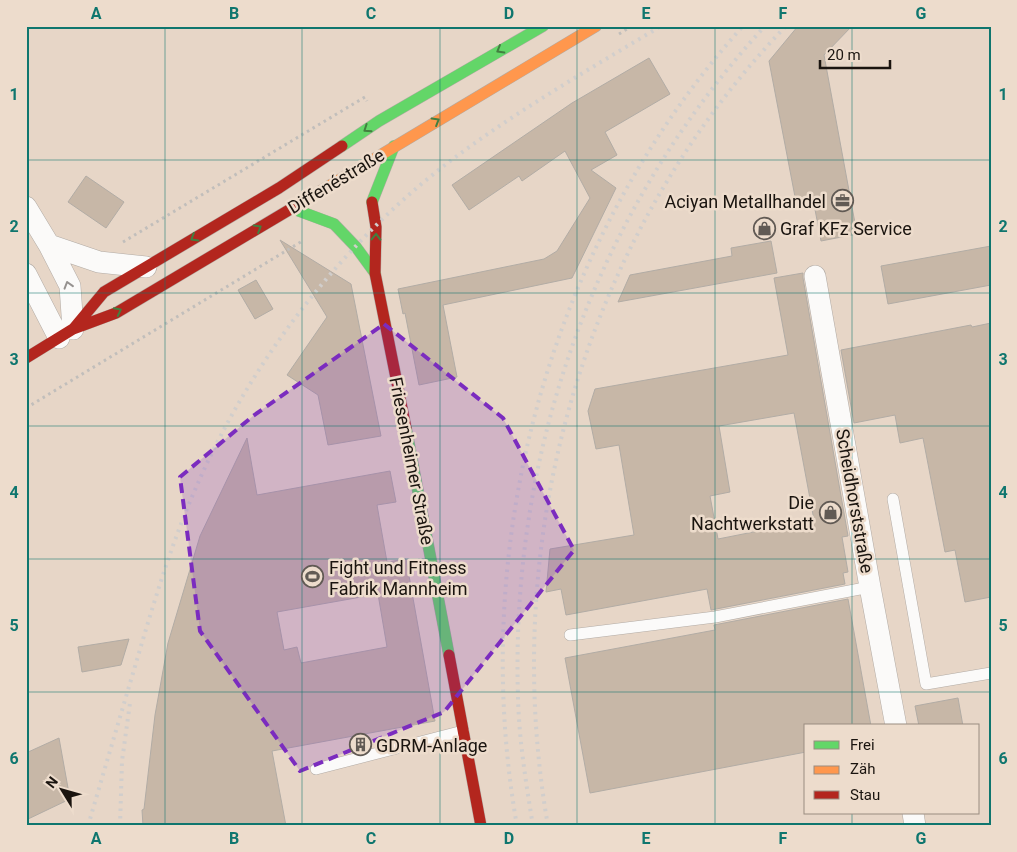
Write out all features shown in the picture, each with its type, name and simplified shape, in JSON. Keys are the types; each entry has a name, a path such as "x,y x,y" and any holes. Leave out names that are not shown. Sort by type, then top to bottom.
{"main road":[{"name":"Diffenéstraße","path":"26,358 66,333 116,313 290,208 323,174 341,146 379,121 542,26"},
{"name":"Diffenéstraße","path":"66,333 104,292 279,188 323,174 394,146 596,26"},
{"path":"323,174 341,146"},
{"name":"Friesenheimer Straße","path":"394,146 368,200 376,227 375,272 481,826"},
{"path":"323,174 351,189"},
{"path":"323,174 336,198"},
{"path":"290,208 334,220"},
{"name":"Friesenheimer Straße","path":"334,220 375,272"}],"street":[{"path":"26,206 70,286 66,333"},
{"path":"49,245 98,262 146,267"},
{"path":"26,274 66,333"},
{"name":"Scheidhorststraße","path":"815,276 896,724"}],"lane":[{"path":"893,499 926,684 991,673"},
{"path":"570,635 715,617 870,587"},
{"path":"316,769 463,732"}],"path":[{"path":"120,243 365,97"},
{"path":"26,408 334,220"}],"highlighted area":[{"path":"384,324 503,418 574,550 444,712 300,771 200,631 180,477 253,416"}],"shaded area":[{"path":"26,26 991,26 991,826 26,826"}],"building":[{"path":"798,26 852,26 824,55 857,234 821,241 813,199 796,202 769,61"},
{"path":"649,58 670,94 605,132 617,155 591,170 616,188 572,278 443,305 457,377 419,385 405,313 403,314 398,289 544,259 557,251 590,198 565,151 522,181 519,176 469,210 452,185 572,103"},
{"path":"86,176 124,202 106,228 68,202"},
{"path":"280,240 351,284 381,436 328,445 318,395 287,375 327,317"},
{"path":"771,241 777,273 618,302 630,275 732,256 731,248"},
{"path":"991,246 991,285 888,304 881,266"},
{"path":"803,273 848,536 842,537 848,572 843,573 845,584 711,610 707,589 566,615 561,589 546,592 550,549 634,535 619,445 596,449 588,411 595,389 788,355 774,278","holes":["794,413 814,520 718,539 710,496 730,492 719,426"]},
{"path":"256,280 273,309 255,319 238,290"},
{"path":"991,323 991,597 965,602 955,550 945,552 923,438 900,443 895,415 854,423 841,350 971,325 972,327"},
{"path":"247,438 257,495 390,471 396,502 377,505 387,562 406,559 435,721 272,751 286,826 143,826 142,810 144,809 155,715 168,643 200,536","holes":["378,594 387,647 301,663 297,647 284,650 277,612"]},
{"path":"848,599 871,724 804,724 804,752 590,793 565,658 715,630 714,625"},
{"path":"129,639 121,665 82,672 78,647"},
{"path":"958,698 963,724 919,724 915,706"},
{"path":"59,738 70,799 26,820 26,753"}],"railway":[{"path":"88,826 164,572 198,483 244,394 302,309 335,269 370,232 406,197 445,165 551,92 661,26"},
{"path":"517,826 504,719 504,611 516,505 539,400 573,299 619,202 676,110 743,26"},
{"path":"533,826 520,729 518,697 519,604 530,513 548,424 576,337 611,253 654,173 706,97 765,26"},
{"path":"548,826 536,718 536,610 548,503 572,398 608,296 656,200 715,109 786,26"},
{"path":"120,826 122,761 130,703"}],"traffic: fast":[{"path":"342,146 379,121 543,26"},
{"path":"372,202 394,146"},
{"path":"291,208 334,224 356,247 375,273"},
{"path":"406,428 449,655"}],"traffic: slow":[{"path":"294,207 596,26"}],"traffic: jam":[{"path":"74,328 104,292 279,188 342,146"},
{"path":"372,202 376,227 375,273 406,428"},
{"path":"26,358 73,329 116,313 294,207"},
{"path":"449,655 481,826"}],"place":[{"name":"Aciyan Metallhandel","path":"842,201"},
{"name":"Graf KFz Service","path":"764,228"},
{"name":"Die Nachtwerkstatt","path":"830,512"},
{"name":"Fight und Fitness Fabrik Mannheim","path":"313,577"},
{"name":"GDRM-Anlage","path":"360,745"}]}
